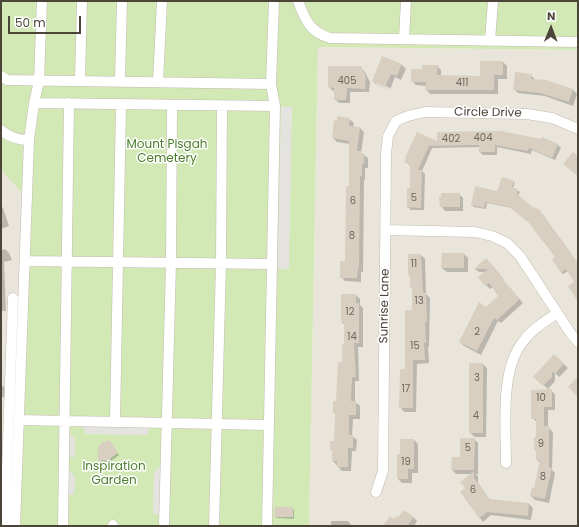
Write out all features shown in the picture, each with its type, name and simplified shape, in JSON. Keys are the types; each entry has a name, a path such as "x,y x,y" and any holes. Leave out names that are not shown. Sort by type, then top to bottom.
{"street":[{"path":"14,526 29,140 39,80 42,1"},
{"path":"80,81 82,1"},
{"path":"120,81 122,1"},
{"path":"158,82 162,1"},
{"path":"267,526 275,106 271,84 274,1"},
{"path":"298,1 309,25 320,34 330,38 578,42"},
{"path":"404,39 406,1"},
{"path":"490,41 493,1"},
{"path":"1,76 7,80 271,84"},
{"path":"34,103 275,106"},
{"path":"63,526 69,103"},
{"path":"115,422 121,104"},
{"path":"164,526 165,423 171,263 172,105"},
{"path":"214,526 221,263 222,106"},
{"name":"Circle Drive","path":"396,121 408,116 425,112 526,114 552,118 578,129"},
{"name":"Sunrise Lane","path":"376,492 383,470 386,154 388,136 396,121"},
{"path":"1,130 12,137 21,140 29,140"},
{"path":"385,230 475,232 492,236 507,243 520,256 571,334 578,342"},
{"path":"25,261 272,264"},
{"path":"4,526 13,298"},
{"path":"506,463 506,384 511,363 521,343 537,326 557,313"},
{"path":"19,420 268,425"}],"shaded area":[{"path":"318,47 578,50 578,526 309,526"},
{"path":"281,107 292,107 289,269 278,269"},
{"path":"1,170 23,194 8,526 1,526"},
{"path":"81,426 151,427 147,435 85,434 85,430"},
{"path":"68,432 75,439 75,457 70,457 67,454"},
{"path":"161,465 161,515 153,513 154,472"},
{"path":"67,468 75,477 74,494 70,495 66,491"}],"green space":[{"name":"Mount Pisgah Cemetery","path":"1,1 578,1 578,50 318,47 309,526 8,526 23,194 1,170"}],"building":[{"path":"382,56 402,64 397,76 391,74 385,87 372,81"},
{"path":"480,61 503,61 503,75 494,75 494,90 425,90 426,82 411,82 411,69 422,69 422,65 438,65 437,75 480,76"},
{"path":"328,66 361,66 366,77 365,89 347,88 346,100 334,100 334,88 328,87"},
{"path":"515,72 532,74 531,79 546,80 573,89 569,102 540,93 513,90"},
{"path":"337,116 350,118 349,126 360,127 357,151 364,153 362,176 360,176 359,268 357,278 340,278 340,261 345,261 346,186 349,186 349,141 332,138 334,120 337,121"},
{"path":"501,131 541,139 542,137 558,144 552,158 529,148 528,151 495,145 495,152 479,152 479,145 429,146 418,170 422,170 421,208 407,207 407,188 410,188 410,165 404,162 417,132 437,141 437,132"},
{"path":"573,152 578,156 578,176 563,164"},
{"path":"502,177 514,181 512,187 518,189 517,194 534,208 535,207 542,212 541,213 578,264 578,302 568,286 574,282 566,269 561,273 552,259 555,257 529,223 509,207 485,202 484,208 471,205 475,186 497,191"},
{"path":"441,193 460,193 460,207 440,207 439,197 441,197"},
{"path":"442,253 464,253 464,268 441,268"},
{"path":"408,254 421,254 423,293 426,293 426,343 424,343 425,360 413,360 413,408 399,408 400,369 405,369 405,310 412,310 412,288 410,288 410,275 408,275"},
{"path":"486,258 520,299 497,320 494,318 477,351 459,342 479,302 486,307 498,296 489,283 485,286 478,277 488,269 474,269"},
{"path":"341,294 356,294 356,303 359,303 359,343 354,343 356,377 352,377 351,401 356,401 356,415 349,415 349,435 353,435 353,448 348,448 348,467 337,467 337,461 332,461 332,450 330,450 330,441 334,441 335,413 333,413 333,401 336,401 338,362 342,362 342,344 344,344 344,322 341,322"},
{"path":"554,354 564,363 555,374 552,371 552,377 543,386 533,377"},
{"path":"469,363 483,363 483,433 469,433"},
{"path":"578,376 578,397 568,387"},
{"path":"552,389 552,407 544,407 544,426 549,426 549,467 552,468 545,499 530,496 532,487 534,488 540,460 536,460 536,450 534,450 536,419 531,419 531,390"},
{"path":"460,438 475,438 474,470 451,470 452,457 460,457"},
{"path":"400,439 414,439 414,469 408,469 408,479 397,479 397,454 400,454"},
{"path":"109,440 118,453 108,460 98,461 98,446 102,444 102,442"},
{"path":"474,471 474,478 489,499 529,503 528,516 487,512 479,518 460,492 465,488 460,482"},
{"path":"275,507 293,507 293,517 274,517"},
{"path":"404,510 414,517 407,526 383,526 390,516 394,519"}],"park label":[{"name":"Inspiration Garden","path":"114,474"}]}
